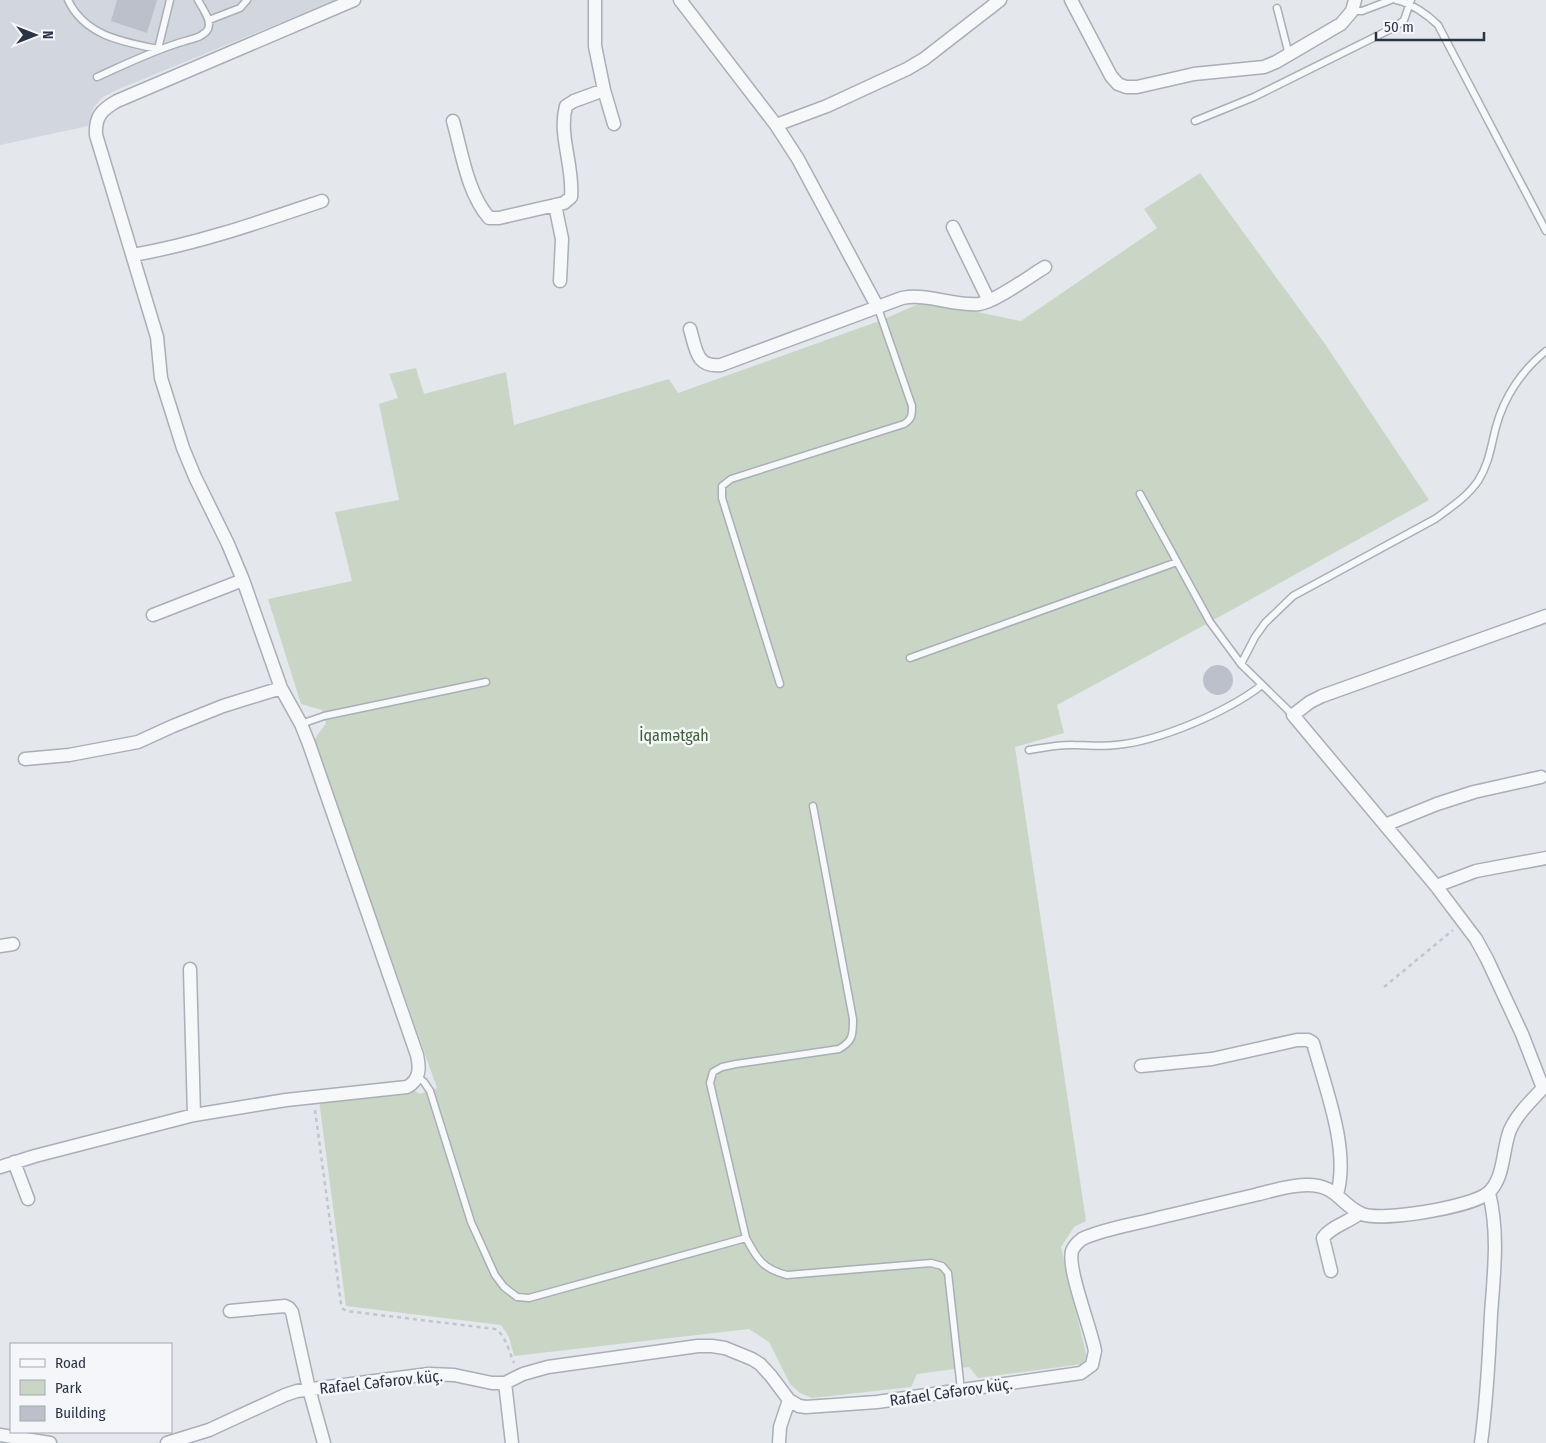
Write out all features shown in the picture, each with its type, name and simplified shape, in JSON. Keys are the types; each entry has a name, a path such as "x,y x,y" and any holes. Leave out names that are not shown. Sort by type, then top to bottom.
{"street":[{"path":"0,1167 194,1116 313,1096 406,1086 414,1082 419,1071 417,1055 301,724 282,688 228,544 183,448 164,389 157,337 96,135 96,124 106,107 354,0"},
{"path":"595,0 595,46 604,90 614,124"},
{"path":"680,0 776,125 798,159 878,308"},
{"path":"776,125 827,106 907,69 1000,0"},
{"path":"1071,0 1111,76 1118,84 1126,87 1137,87 1218,71 1264,67 1289,55 1341,24 1353,5"},
{"path":"453,120 470,183 480,208 490,218 499,218 564,203 571,197 572,185 563,118 566,106 574,101 604,90"},
{"path":"133,255 155,251 259,223 322,201"},
{"path":"555,205 562,239 560,281"},
{"path":"953,227 989,301"},
{"path":"690,329 699,358 704,364 711,366 721,365 902,298 920,296 973,304 989,301 1045,266"},
{"path":"153,615 243,580"},
{"path":"1330,1271 1323,1238 1327,1232 1352,1220 1360,1213 1372,1217 1394,1216 1466,1203 1489,1193 1502,1167 1511,1128 1520,1114 1544,1088 1487,959 1464,922 1293,715 1310,702 1322,696 1546,616"},
{"path":"24,759 69,755 138,742 223,706 282,688"},
{"path":"1385,825 1437,804 1474,792 1541,777"},
{"path":"1436,886 1476,871 1546,858"},
{"path":"190,969 194,1116"},
{"path":"1141,1066 1212,1059 1298,1040 1308,1040 1313,1043 1338,1133 1342,1166 1341,1181 1337,1194"},
{"path":"14,1162 28,1199"},
{"name":"Rafael Cəfərov küç.","path":"790,1400 799,1406 817,1408 877,1402 1081,1373 1092,1365 1095,1351 1072,1268 1072,1250 1076,1243 1082,1239 1203,1207 1297,1186 1323,1187 1337,1194 1360,1213"},
{"path":"1481,1443 1488,1380 1495,1240 1493,1209 1489,1193"},
{"path":"230,1311 285,1306 292,1312 309,1389 324,1443"},
{"path":"512,1443 505,1383 522,1374 548,1367 597,1359 698,1346 712,1346 740,1352 760,1364 790,1400 780,1427 779,1443"},
{"name":"Rafael Cəfərov küç.","path":"167,1443 209,1430 285,1395 309,1389 429,1374 454,1375 492,1383 505,1383"},
{"path":"0,1435 50,1443"}],"lane":[{"path":"68,0 82,19 99,32 114,40 158,49"},
{"path":"158,49 170,0"},
{"path":"97,77 158,49 197,38 206,32 209,27 209,20 198,0"},
{"path":"209,20 240,8 248,0"},
{"path":"1353,5 1362,11 1392,0"},
{"path":"1396,0 1410,3 1438,25 1546,231"},
{"path":"1195,121 1254,98 1395,27 1404,20 1410,3"},
{"path":"1277,8 1289,55"},
{"path":"780,684 722,498 722,486 730,479 904,424 910,420 912,406 878,308"},
{"path":"1241,664 1255,637 1265,623 1293,596 1435,519 1461,499 1477,482 1488,462 1497,424 1505,403 1518,379 1546,351"},
{"path":"1140,494 1210,622 1241,664 1293,715"},
{"path":"910,658 1177,562"},
{"path":"301,724 324,716 486,682"},
{"path":"1029,750 1073,744 1116,745 1151,738 1234,704 1262,685"},
{"path":"813,806 853,1019 853,1032 849,1043 839,1049 736,1064 722,1067 714,1072 710,1083 746,1238 755,1255 765,1267 773,1272 787,1275 931,1263 942,1266 948,1273 961,1390"},
{"path":"417,1076 430,1091 470,1222 495,1275 504,1287 517,1296 529,1298 746,1238"}],"path":[{"path":"1384,986 1464,922"},
{"path":"313,1096 343,1309 495,1329 504,1338 514,1363 522,1374"}],"shaded area":[{"path":"0,0 336,0 103,97 94,107 88,126 0,145"}],"green space":[{"name":"İqamətgah","path":"1200,173 1325,344 1429,500 1057,705 1064,733 1015,747 1086,1221 1074,1227 1061,1247 1087,1358 1082,1364 978,1378 969,1367 917,1374 911,1387 812,1398 800,1393 790,1384 769,1342 749,1329 514,1356 509,1337 501,1325 346,1306 319,1100 415,1091 420,1094 437,1088 314,740 326,723 322,710 301,704 268,599 352,581 335,512 399,500 379,404 398,398 389,374 416,368 424,394 506,372 514,425 669,379 678,393 882,320 925,301 1021,321 1157,228 1144,209"}],"building":[{"path":"117,0 157,0 147,33 111,21"},
{"path":"1218,665 1224,666 1232,674 1232,686 1224,694 1218,695 1212,694 1204,686 1203,680 1204,674 1212,666"}]}
